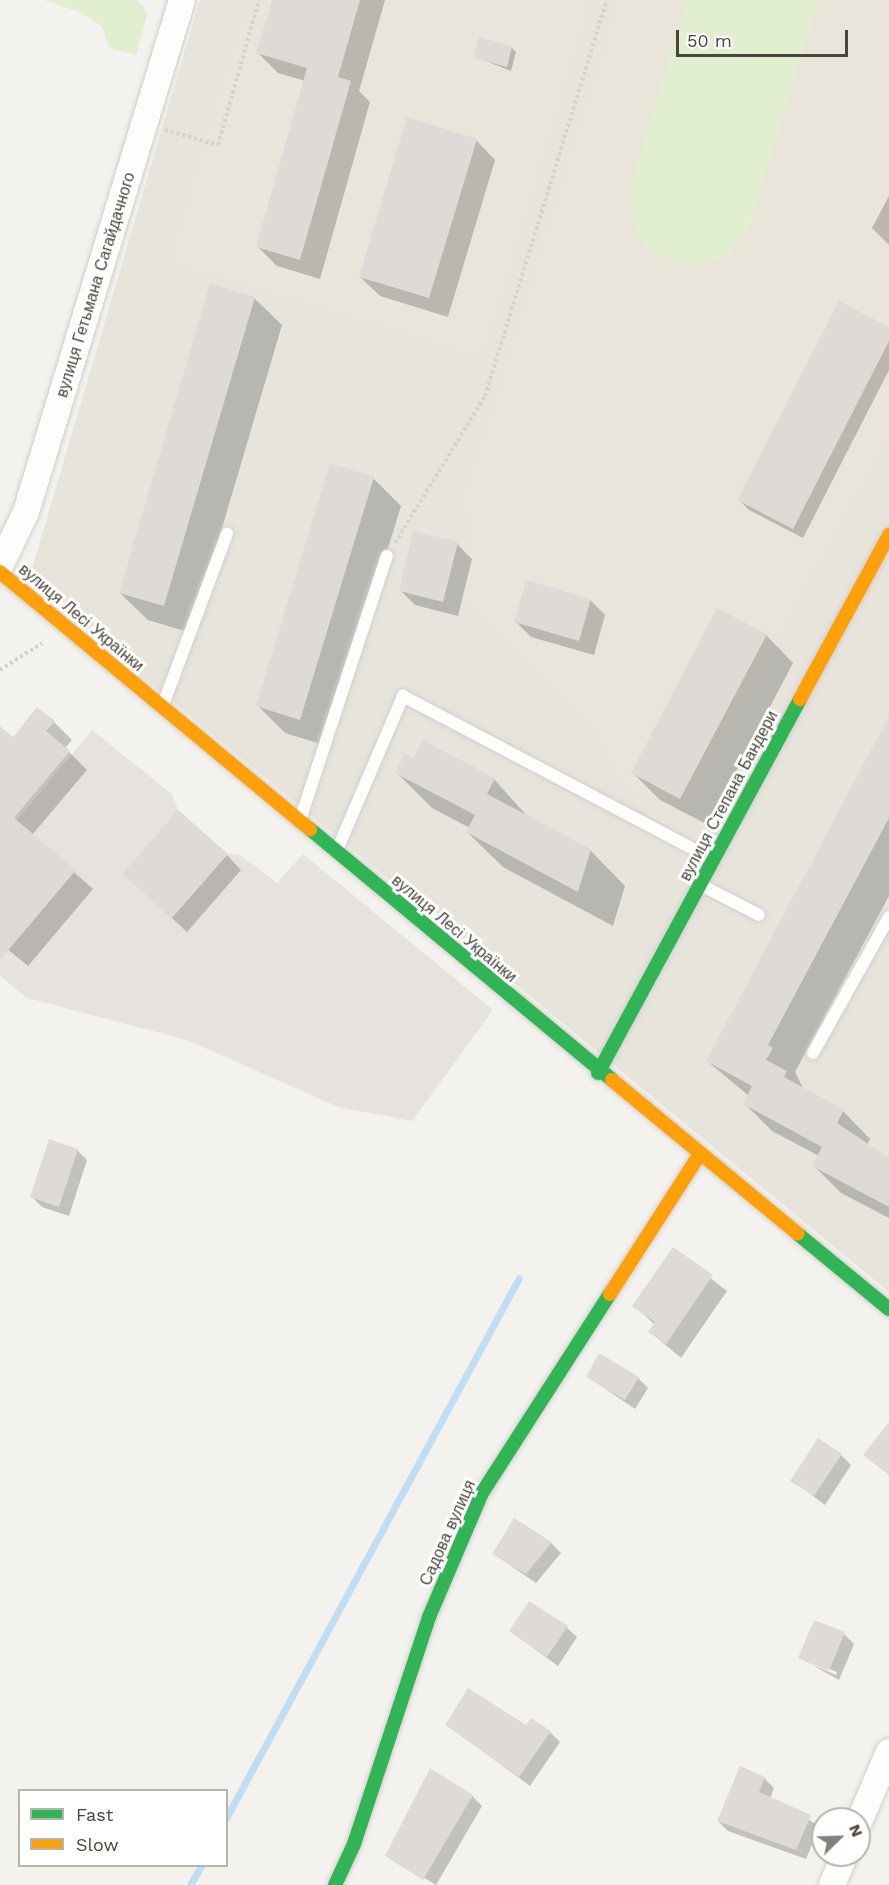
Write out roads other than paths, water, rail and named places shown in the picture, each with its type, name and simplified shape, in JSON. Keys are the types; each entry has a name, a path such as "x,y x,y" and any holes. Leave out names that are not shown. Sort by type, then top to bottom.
{"street":[{"name":"вулиця Гетьмана Сагайдачного","path":"0,566 26,512 182,0"},
{"name":"вулиця Степана Бандери","path":"598,1073 889,535"},
{"name":"вулиця Лесі Українки","path":"0,572 336,851 696,1159 889,1309"},
{"name":"Садова вулиця","path":"335,1885 354,1844 429,1617 482,1493 696,1159"},
{"path":"865,1807 889,1752"},
{"path":"837,1883 842,1867"}],"lane":[{"path":"162,706 227,534"},
{"path":"300,821 387,556"},
{"path":"336,851 403,696 713,860"},
{"path":"700,884 759,915"},
{"path":"813,1053 889,917"}],"waterway":[{"path":"228,1814 519,1278"},
{"path":"190,1885 200,1867"}]}
